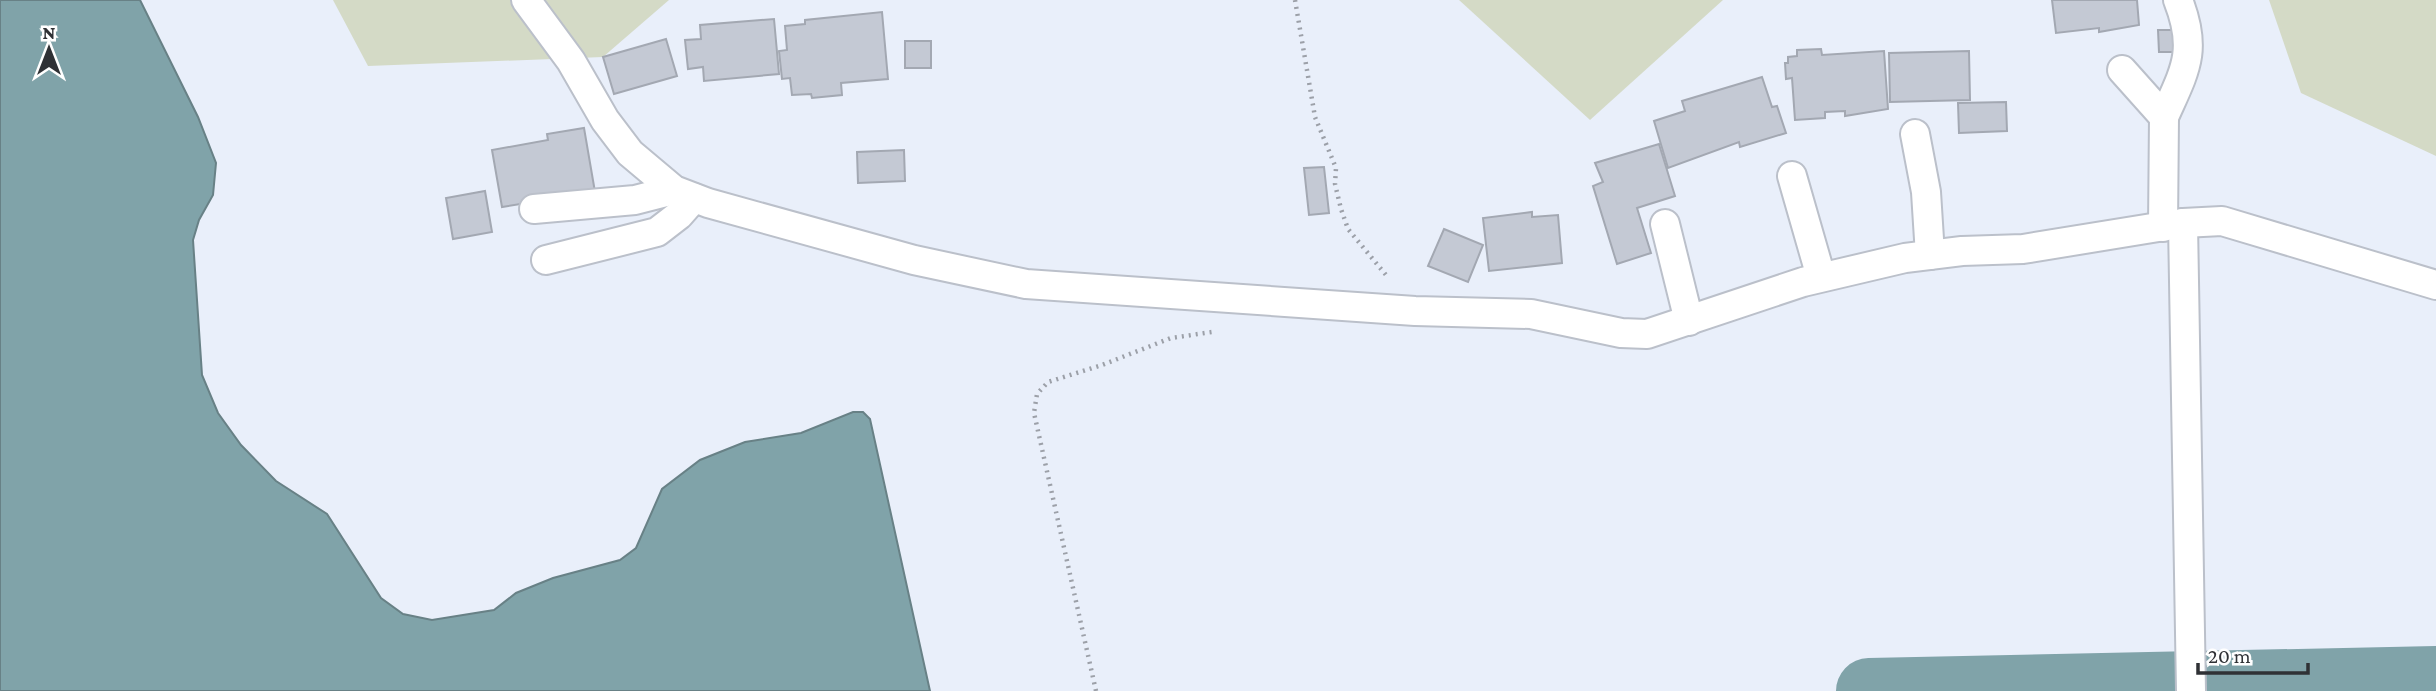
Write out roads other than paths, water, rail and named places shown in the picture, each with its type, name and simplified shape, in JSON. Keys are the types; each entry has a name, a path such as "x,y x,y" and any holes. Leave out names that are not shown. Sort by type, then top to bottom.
{"street":[{"path":"526,0 630,153 684,194 914,260 1026,284 1415,311 1531,314 1621,333 1647,334 1821,277 1930,255 2023,249 2173,225 2222,221 2436,285"},
{"path":"2178,0 2188,25 2190,51 2164,117 2173,225 2191,680"},
{"path":"2122,71 2164,117"},
{"path":"1915,134 1926,192 1930,255"},
{"path":"1792,176 1821,277"},
{"path":"534,209 684,194"},
{"path":"546,260 657,232 680,215 684,194"},
{"path":"1665,225 1689,321"}],"water":[{"path":"0,0 140,0 198,117 216,163 213,195 199,220 193,240 202,375 218,413 241,445 276,481 327,514 381,598 403,614 432,620 494,610 516,593 553,578 620,560 636,548 662,489 700,460 745,442 801,433 853,412 863,412 870,419 930,691 0,691"}],"waterway":[{"path":"1869,691 2436,679"}]}
